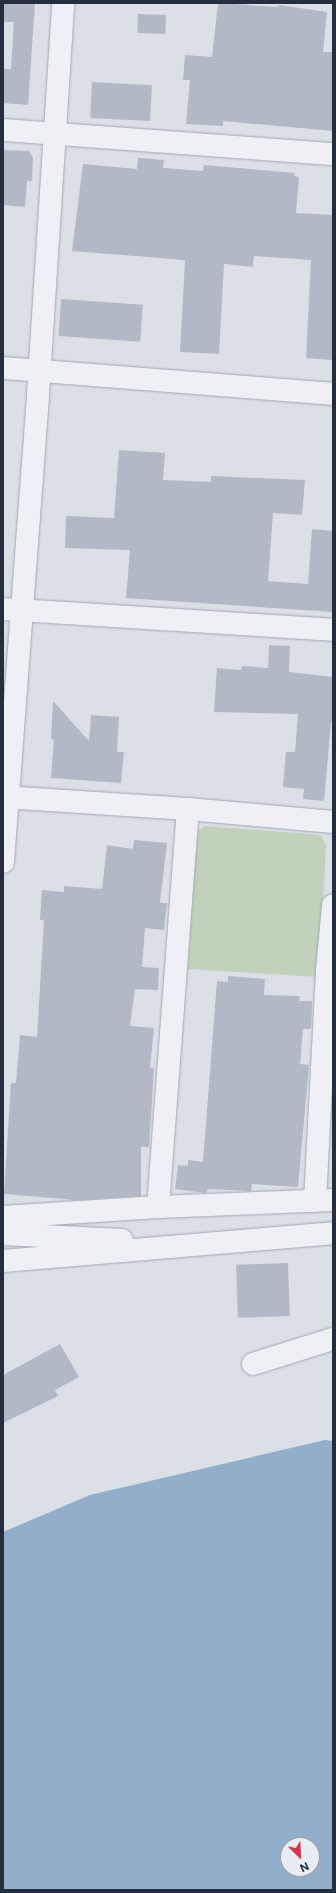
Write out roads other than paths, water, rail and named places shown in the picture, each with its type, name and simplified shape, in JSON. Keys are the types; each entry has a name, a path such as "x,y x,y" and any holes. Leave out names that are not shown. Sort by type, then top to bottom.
{"street":[{"path":"3,862 12,610 39,371 63,3"},
{"path":"3,130 333,154"},
{"path":"3,368 333,394"},
{"path":"12,610 333,630"},
{"path":"5,797 188,809 333,822"},
{"path":"158,1207 188,809"},
{"path":"3,1217 158,1207 324,1201 327,970 333,905"},
{"path":"3,1261 333,1233"},
{"path":"3,1234 135,1240 136,1250"},
{"path":"252,1364 333,1339"}],"water":[{"path":"325,1440 333,1441 333,1890 3,1890 3,1532 90,1495"}]}
